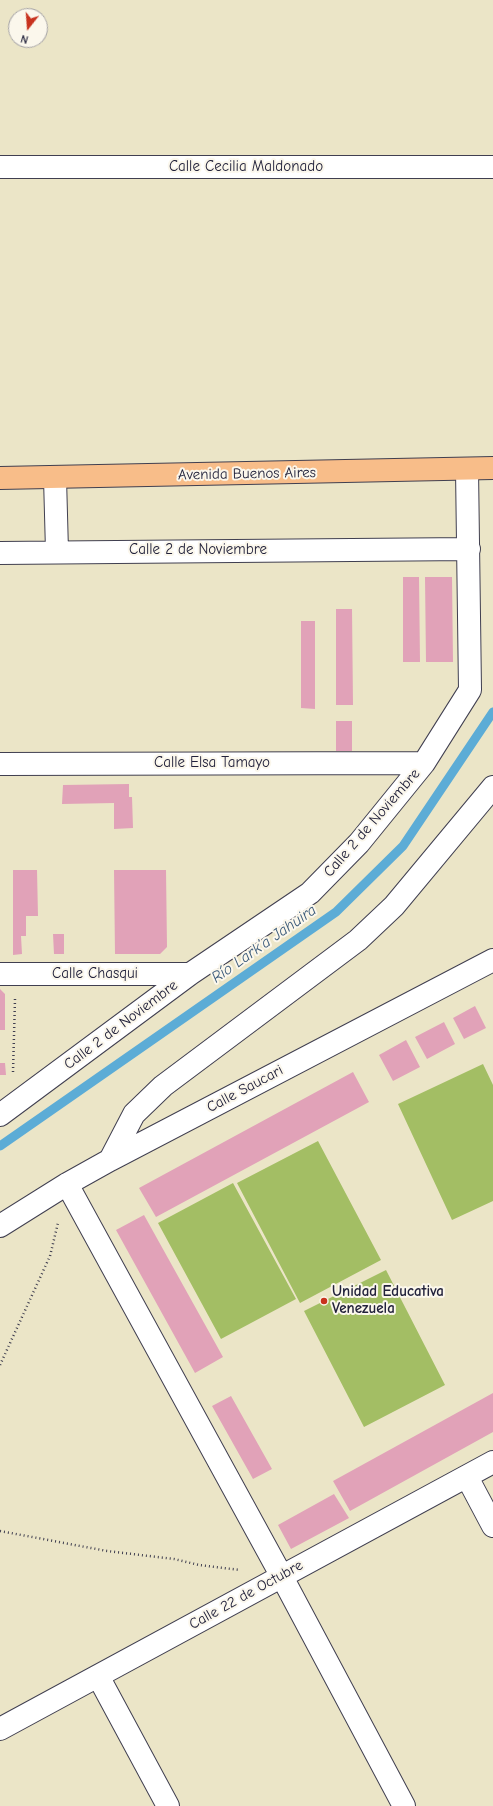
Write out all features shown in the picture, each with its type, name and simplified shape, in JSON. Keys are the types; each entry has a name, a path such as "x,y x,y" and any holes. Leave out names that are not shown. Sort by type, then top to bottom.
{"highway":[{"name":"Avenida Buenos Aires","path":"0,478 493,468"}],"street":[{"name":"Calle Cecilia Maldonado","path":"0,167 493,167"},
{"name":"Calle 2 de Noviembre","path":"0,1115 190,974 310,893 359,843 424,763 470,690 467,469"},
{"path":"55,478 57,551"},
{"name":"Calle 2 de Noviembre","path":"0,553 57,551 469,549"},
{"name":"Calle Elsa Tamayo","path":"0,764 424,763"},
{"path":"110,1160 134,1114 162,1086 358,940 394,906 493,787"},
{"name":"Calle Saucari","path":"0,1226 67,1184 110,1160 493,960"},
{"name":"Calle Chasqui","path":"7,974 190,974"},
{"path":"67,1184 281,1575 404,1806"},
{"name":"Calle 22 de Octubre","path":"0,1729 281,1575 493,1462"},
{"path":"466,1477 493,1526"},
{"path":"98,1676 168,1806"}],"path":[{"path":"7,974 13,1070 11,1075"},
{"path":"0,1365 50,1256 67,1184"},
{"path":"0,1531 107,1551 174,1559 199,1565 235,1568 247,1573 256,1589"}],"green space":[{"path":"483,1064 493,1085 493,1201 452,1220 398,1104"},
{"path":"318,1141 381,1260 300,1303 237,1183"},
{"path":"233,1183 296,1299 221,1339 158,1223"},
{"path":"386,1270 445,1385 364,1427 304,1311"}],"building":[{"path":"403,577 419,577 420,662 403,662"},
{"path":"425,577 452,577 453,662 426,662"},
{"path":"336,609 352,609 353,705 336,705"},
{"path":"301,621 315,621 315,709 301,708"},
{"path":"336,721 352,721 352,751 336,751"},
{"path":"129,784 129,797 132,797 133,828 114,829 114,803 62,804 63,785"},
{"path":"13,870 37,870 38,916 26,916 26,936 21,936 22,954 13,955"},
{"path":"114,870 166,870 167,947 160,954 115,954"},
{"path":"53,934 64,934 64,954 54,954"},
{"path":"0,989 5,994 5,1030 0,1030"},
{"path":"475,1006 486,1028 464,1039 453,1018"},
{"path":"444,1022 455,1044 427,1059 415,1037"},
{"path":"406,1040 420,1067 393,1081 379,1055"},
{"path":"0,1063 5,1063 6,1075 0,1075"},
{"path":"353,1072 369,1102 156,1217 139,1188"},
{"path":"144,1215 223,1357 195,1373 116,1230"},
{"path":"493,1393 493,1432 350,1511 333,1481"},
{"path":"231,1396 272,1469 253,1479 212,1406"},
{"path":"334,1494 349,1518 291,1549 278,1525"}],"waterway":[{"name":"Río Lark’a Jahuira","path":"0,1146 336,912 403,846 493,712"}],"place":[{"name":"Unidad Educativa Venezuela","path":"324,1301"}]}
